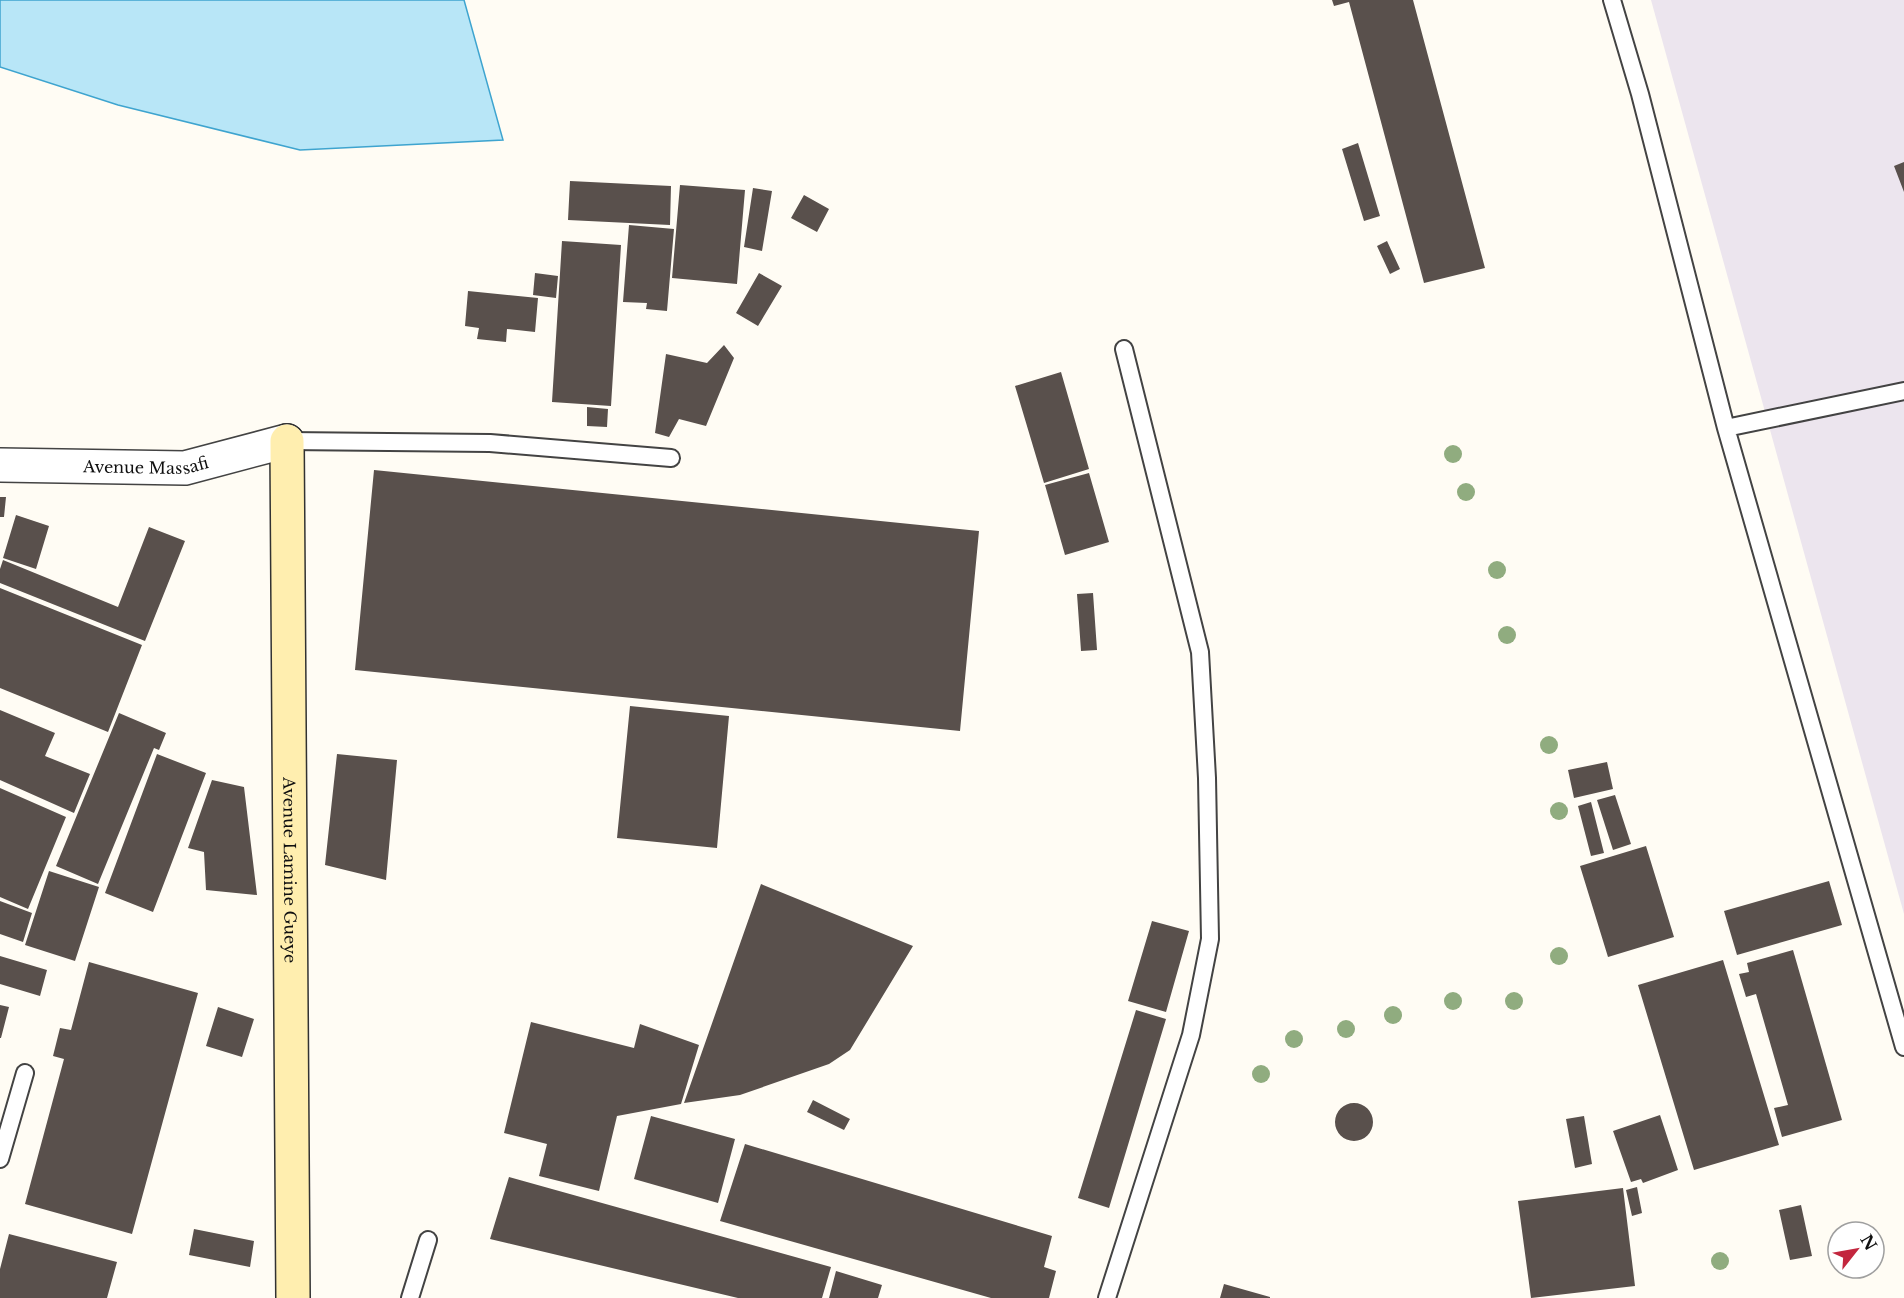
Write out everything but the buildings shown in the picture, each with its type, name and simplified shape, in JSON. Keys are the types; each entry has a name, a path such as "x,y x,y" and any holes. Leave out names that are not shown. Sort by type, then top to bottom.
{"street":[{"name":"Avenue Massafi","path":"0,465 185,468 287,441"},
{"name":"Avenue Lamine Gueye","path":"287,441 293,1298"}],"lane":[{"path":"1612,0 1640,94 1726,428 1904,1047"},
{"path":"1107,1298 1191,1035 1210,939 1208,778 1200,652 1124,349"},
{"path":"1726,428 1904,391"},
{"path":"287,441 490,443 671,458"},
{"path":"0,1159 26,1073"},
{"path":"410,1298 428,1240"}],"shaded area":[{"path":"1651,0 1904,0 1904,914"}],"water":[{"path":"0,0 464,0 503,140 300,150 118,105 0,67"}]}
